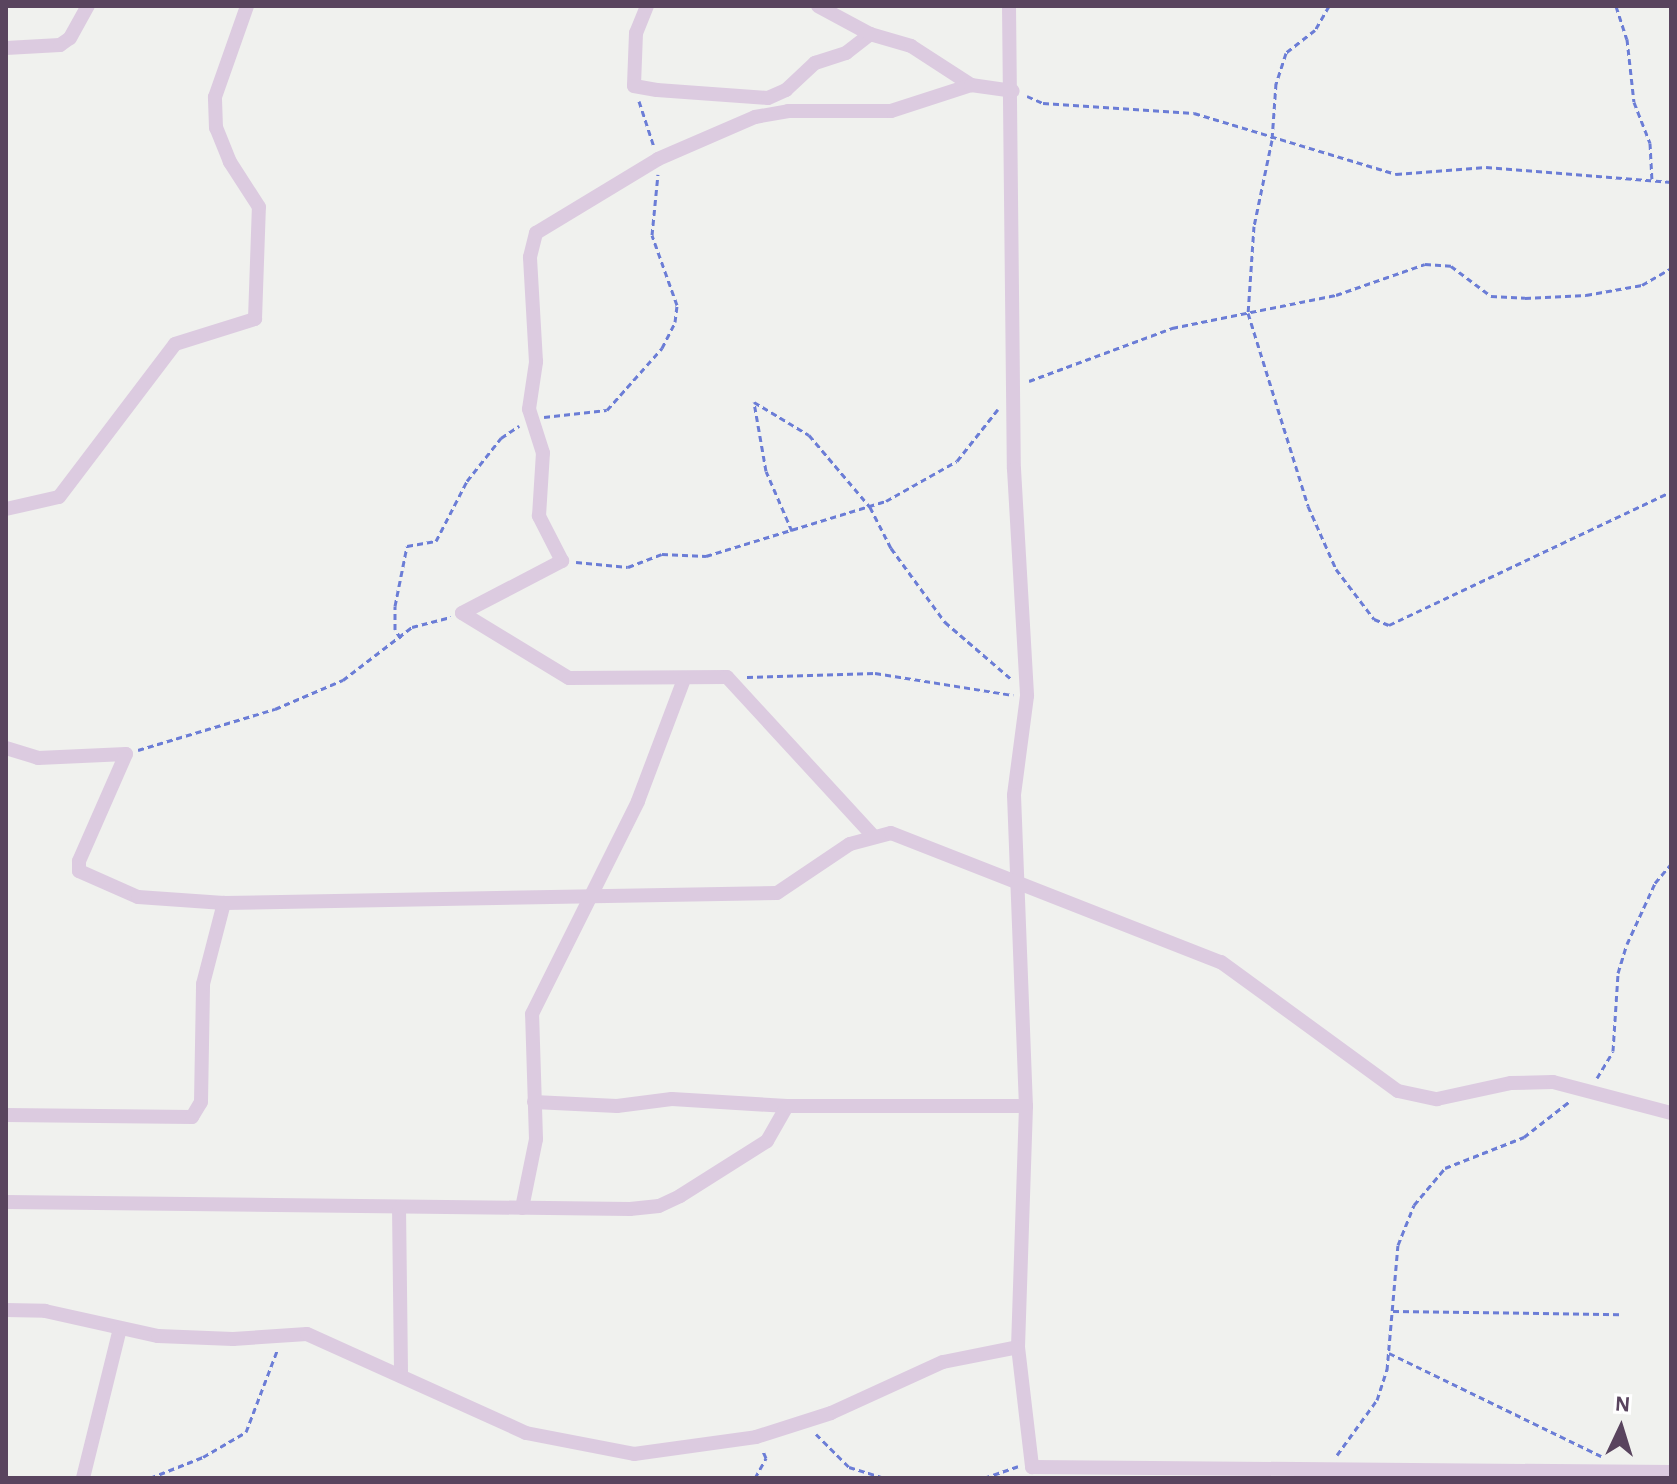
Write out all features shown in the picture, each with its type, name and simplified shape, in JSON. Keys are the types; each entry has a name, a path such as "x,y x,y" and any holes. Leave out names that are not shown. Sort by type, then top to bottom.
{"street":[{"path":"6,48 60,45 70,38 88,6"},
{"path":"6,509 59,497 175,344 255,319 259,207 230,162 216,128 215,97 247,6"},
{"path":"647,6 636,33 634,86 768,98 786,90 815,63 846,53 870,34"},
{"path":"818,6 870,34 911,46 971,85 1013,91"},
{"path":"1009,6 1013,91 1012,388 1027,696 1014,795 1014,885 1026,1106 1018,1347 1034,1472 1331,1469 1420,1473 1671,1472"},
{"path":"462,613 562,561 539,516 543,453 530,418 536,362 530,257 536,233 658,159 755,117 788,111 891,111 971,85"},
{"path":"462,613 569,678 727,677 873,836"},
{"path":"522,1208 535,1154 532,1014 593,897 652,769 684,679"},
{"path":"6,748 38,758 126,754 79,861 79,871 138,897 224,903 777,893 850,844 873,836 900,836 1014,885 1221,962 1398,1091 1437,1099 1529,1081 1585,1088 1671,1113"},
{"path":"6,1115 192,1117 201,1102 203,984 224,903"},
{"path":"534,1102 617,1106 672,1099 787,1106 1026,1106"},
{"path":"6,1202 522,1208 659,1206 767,1141 787,1106"},
{"path":"399,1207 401,1376"},
{"path":"6,1310 45,1311 120,1329 219,1339 284,1332 334,1342 526,1433 596,1449 650,1453 756,1437 805,1423 943,1362 1018,1347"},
{"path":"83,1478 120,1329"}],"path":[{"path":"1329,6 1315,30 1286,53 1276,83 1272,140 1254,226 1248,313 1308,506 1336,569 1374,619 1389,625 1671,492"},
{"path":"1616,6 1627,39 1634,102 1650,143 1652,181"},
{"path":"401,638 395,630 395,606 407,546 436,541 467,481 501,438 530,418 607,410 662,348 675,322 677,305 652,235 658,159 634,86"},
{"path":"1013,91 1043,103 1194,113 1272,140 1396,174 1486,167 1671,182"},
{"path":"562,561 628,567 662,554 720,553 870,507 957,461 1012,388 1172,328 1336,295 1425,264 1451,266 1491,296 1525,298 1586,295 1642,285 1671,268"},
{"path":"792,532 766,471 754,402 809,435 870,507 891,548 945,622 999,673 1026,680"},
{"path":"126,754 275,709 343,680 412,627 462,613"},
{"path":"727,677 875,673 1027,696"},
{"path":"1331,1469 1351,1429 1377,1400 1389,1353 1398,1245 1414,1205 1445,1168 1524,1137 1585,1088 1613,1051 1618,973 1627,944 1655,883 1671,864"},
{"path":"1393,1311 1620,1314"},
{"path":"150,1478 203,1457 246,1432 284,1332"},
{"path":"1389,1353 1605,1458"},
{"path":"805,1423 849,1467 884,1478"},
{"path":"755,1478 766,1458 756,1437"},
{"path":"984,1478 1013,1465 1034,1472"}]}
